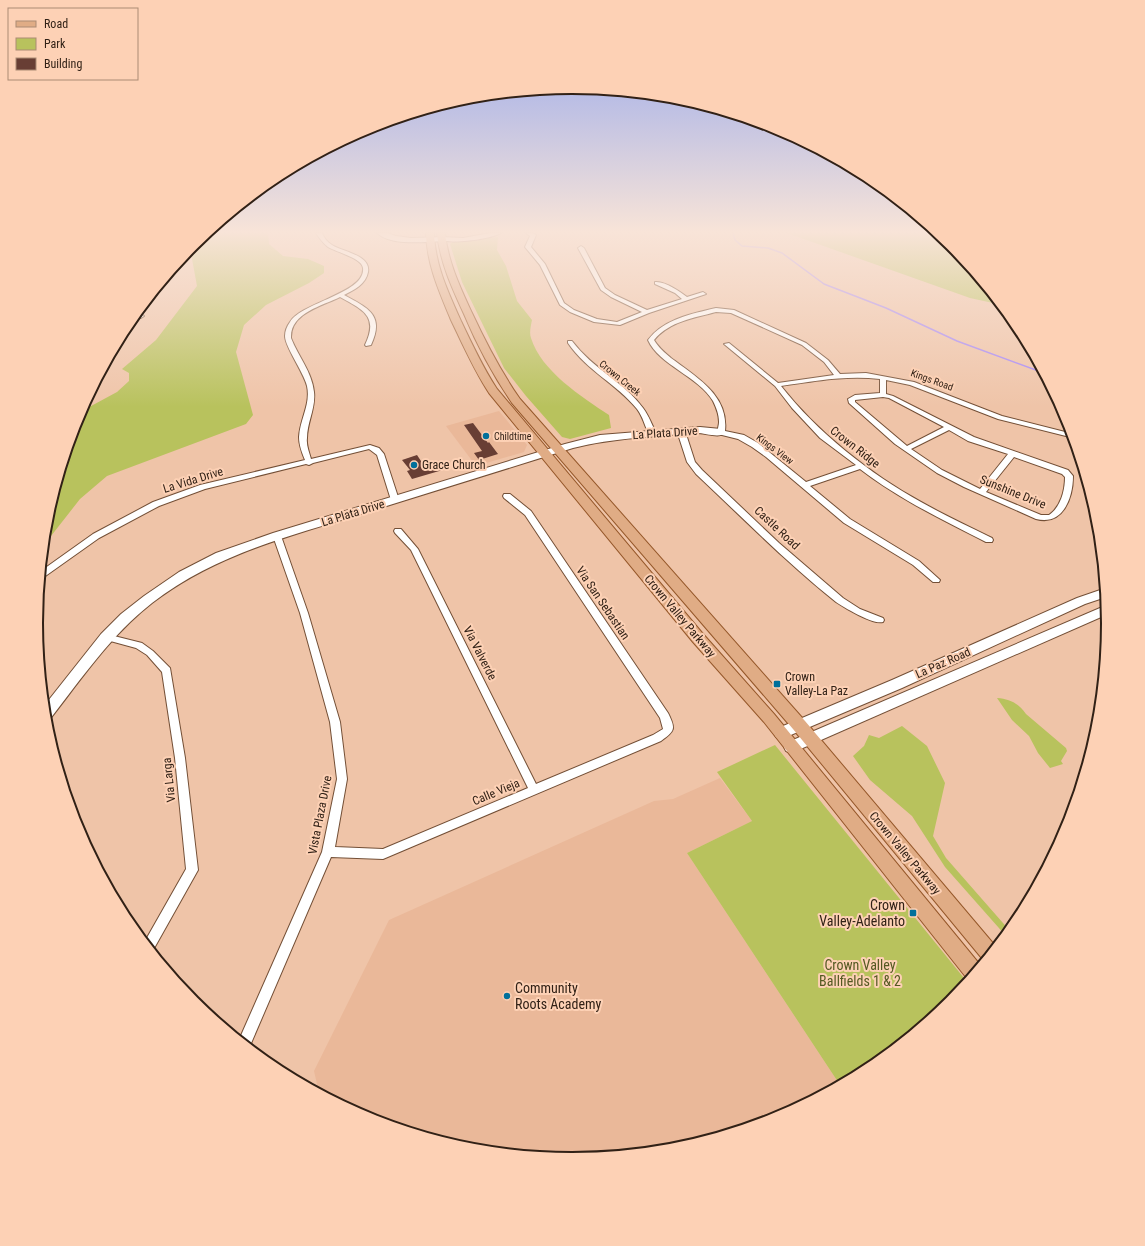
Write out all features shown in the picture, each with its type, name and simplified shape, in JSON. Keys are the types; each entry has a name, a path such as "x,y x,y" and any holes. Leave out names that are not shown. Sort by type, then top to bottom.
{"main road":[{"name":"Crown Valley Parkway","path":"444,291 482,375 543,453 786,740 972,971"},
{"name":"Crown Valley Parkway","path":"458,291 495,370 516,401 799,726 987,952"}],"street":[{"path":"308,463 302,438 310,406 311,392 308,379 288,338 288,328 294,319 307,309 346,291"},
{"path":"556,291 562,304 582,316 596,321 618,324 647,312 703,294"},
{"path":"606,291 647,312"},
{"path":"675,291 685,299"},
{"path":"340,295 360,305 369,313 375,323 374,335 368,345"},
{"path":"721,432 722,420 716,402 694,376 672,361 653,345 651,340 654,336 670,324 706,312 723,309 732,311 804,344 826,361 838,376"},
{"name":"Crown Creek","path":"570,342 588,364 639,406 646,417 652,433"},
{"name":"Crown Ridge","path":"726,344 777,385 794,407 823,436 861,466 898,493 989,540"},
{"name":"Kings Road","path":"777,385 838,376 866,375 883,377 912,382 1000,418 1067,434"},
{"path":"883,377 883,395"},
{"name":"Sunshine Drive","path":"883,395 939,422 948,428 971,439 1065,472 1069,476 1066,495 1054,516 1048,518 1039,517 946,475 906,449 852,404 851,399 855,397 883,395"},
{"path":"906,449 948,428"},
{"name":"La Plata Drive","path":"50,708 106,637 126,617 148,599 183,576 220,556 277,536 558,448 600,438 700,430 721,432"},
{"name":"Castle Road","path":"681,431 691,462 699,472 776,545 840,600 857,611 880,620"},
{"name":"Kings View","path":"721,432 741,437 755,445 806,485 847,521 916,563 936,580"},
{"name":"La Vida Drive","path":"46,571 96,536 156,504 203,487 370,447 380,454 394,500"},
{"path":"982,492 1012,454"},
{"path":"806,485 861,466"},
{"name":"Via San Sebastian","path":"507,496 528,513 664,716 668,731"},
{"name":"Via Valverde","path":"398,531 414,549 534,790"},
{"name":"Vista Plaza Drive","path":"246,1040 328,852 342,779 335,722 304,613 277,536"},
{"name":"La Paz Road","path":"786,740 799,726 1081,601 1101,594"},
{"name":"La Paz Road","path":"786,740 810,740 1102,612"},
{"name":"Via Larga","path":"106,637 139,645 150,653 167,671 180,758 192,870 151,943"},
{"name":"Calle Vieja","path":"328,852 383,854 658,738 668,731"}],"shaded area":[{"name":"Childtime","path":"499,411 527,445 524,452 476,466 446,426"},
{"name":"Community Roots Academy","path":"720,778 752,821 687,853 838,1082 807,1098 775,1112 710,1134 642,1148 572,1152 503,1148 435,1134 370,1112 318,1087 314,1071 389,920 654,801 673,799"}],"green space":[{"path":"193,291 293,291 266,305 244,325 236,352 253,415 246,424 107,476 80,499 51,537 61,486 71,453 89,407 117,392 129,381 129,373 122,369 156,340"},
{"path":"466,291 514,291 517,301 532,320 530,336 536,350 553,372 564,382 609,415 611,428 570,439 562,437 504,368"},
{"path":"951,291 985,291 995,303 970,298"},
{"path":"997,698 1006,699 1017,704 1026,714 1066,748 1067,751 1061,761 1063,764 1050,768 1038,753 1029,736 1012,720"},
{"path":"902,726 927,746 945,783 933,836 946,858 1006,927 1002,932 945,867 912,816 870,780 853,756 864,746 869,735 879,738"},
{"name":"Crown Valley Ballfields 1 & 2","path":"775,745 965,979 922,1021 895,1043 838,1082 687,853 752,821 717,772"}],"building":[{"name":"Childtime","path":"473,423 498,454 479,460 474,453 482,451 464,425"},
{"name":"Grace Church","path":"417,455 425,467 441,463 446,469 412,479 407,471 410,470 402,460"}],"waterway":[{"path":"842,291 886,308 957,341 1038,371"}],"place":[{"name":"Childtime","path":"486,436"},
{"name":"Grace Church","path":"414,465"},
{"name":"Crown Valley-La Paz","path":"777,684"},
{"name":"Crown Valley-Adelanto","path":"913,913"},
{"name":"Community Roots Academy","path":"507,996"}]}
